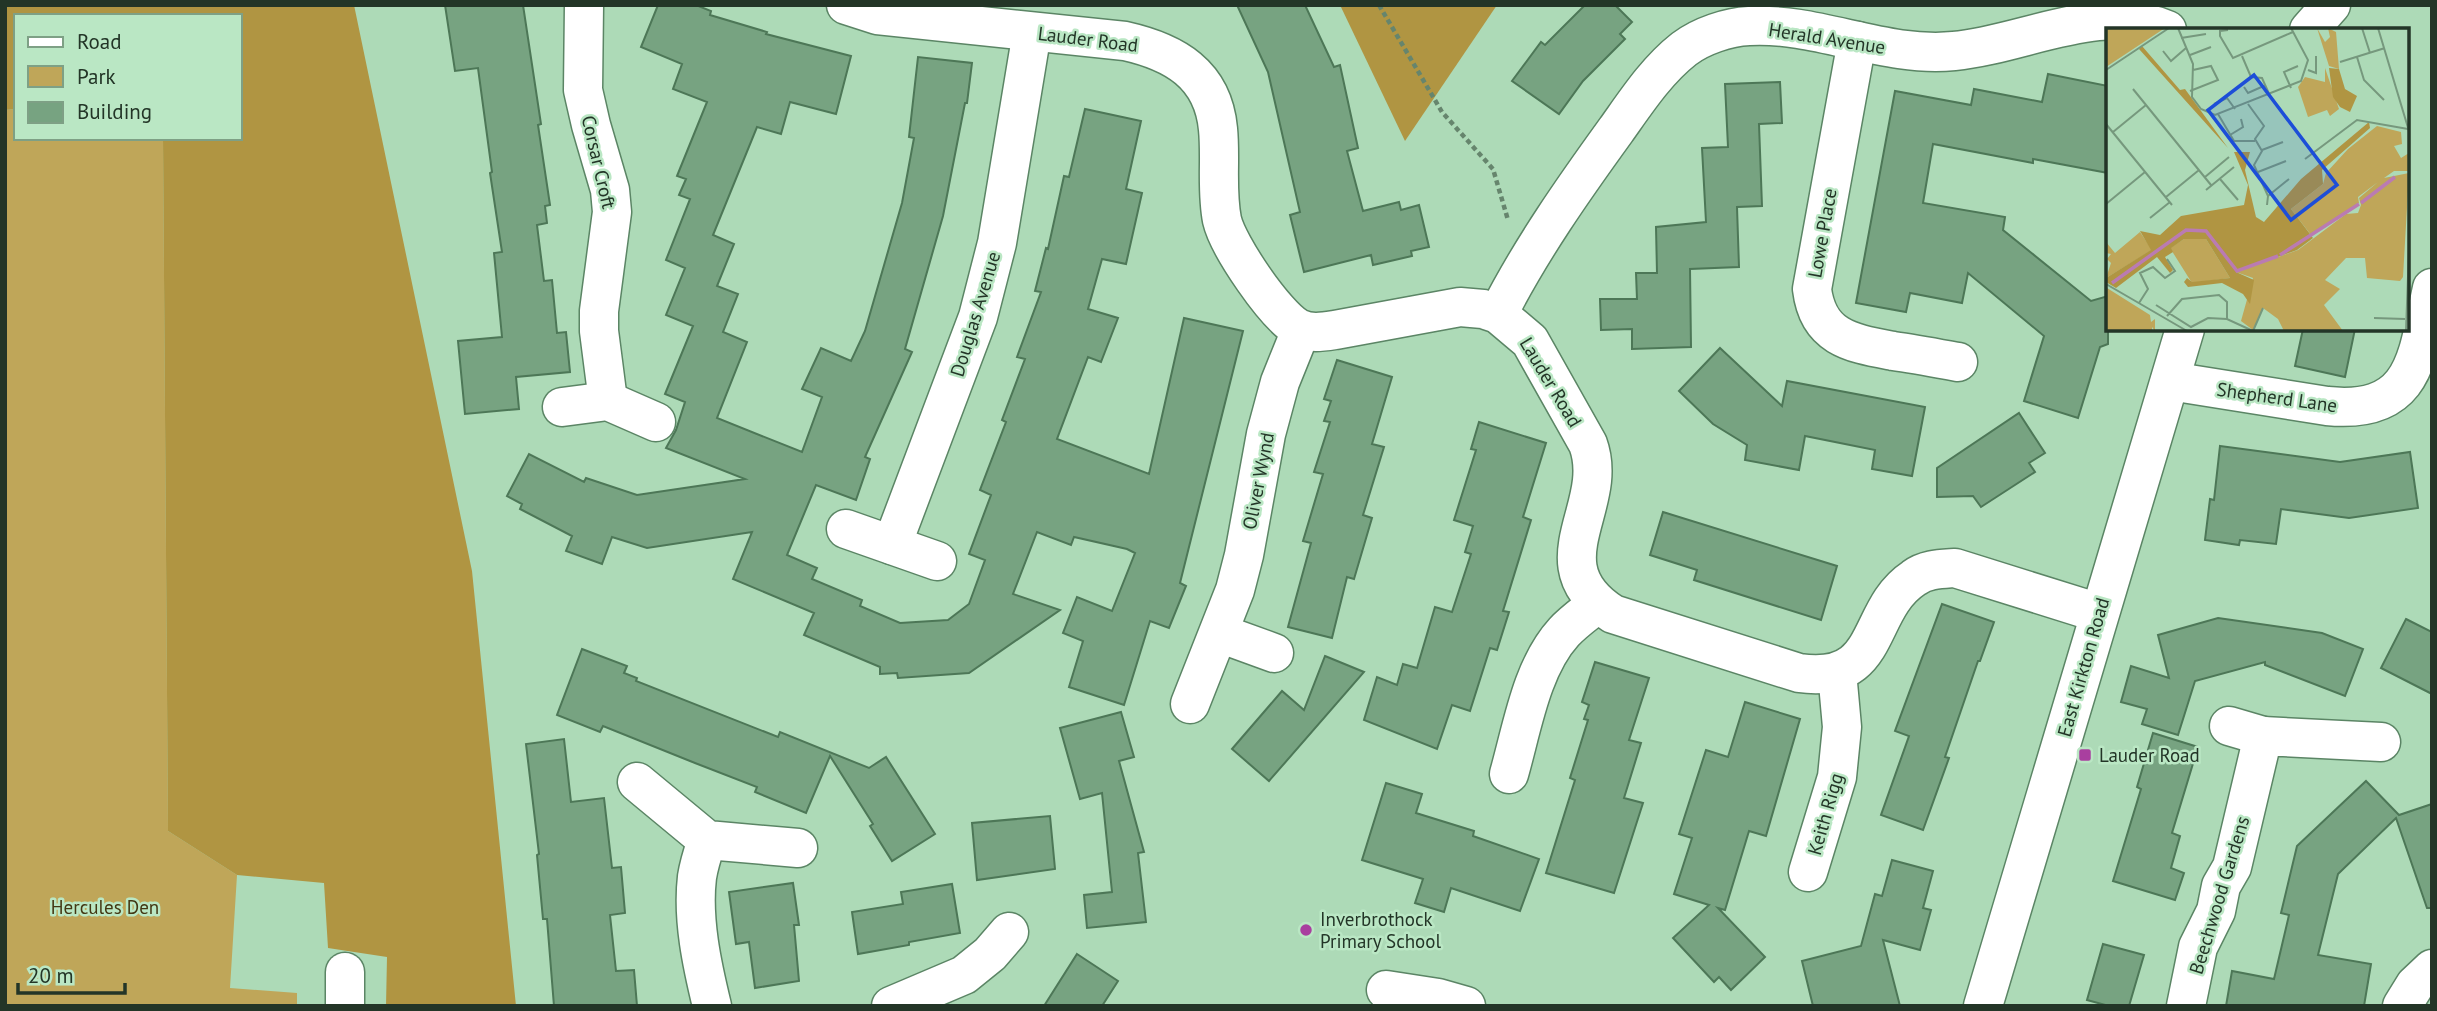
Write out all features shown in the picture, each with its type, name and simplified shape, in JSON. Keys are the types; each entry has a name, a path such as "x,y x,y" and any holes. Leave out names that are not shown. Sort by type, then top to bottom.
{"street":[{"name":"Corsar Croft","path":"584,5 583,90 610,190 612,212 599,311 608,401"},
{"name":"Lauder Road","path":"846,5 877,15 1125,41 1150,46 1174,56 1205,87 1213,105 1218,128 1219,193 1223,222 1233,248 1287,321 1301,330 1316,333 1460,307 1483,309 1498,314 1530,341 1588,444 1593,458 1594,476 1576,556 1587,593 1597,604"},
{"path":"2311,28 2331,5"},
{"name":"Herald Avenue","path":"1498,314 1521,271 1648,85 1685,48 1718,32 1748,26 1787,28 1905,50 1940,53 1980,49 2104,20 2130,20 2160,28"},
{"name":"Douglas Avenue","path":"892,545 978,317 988,283 1032,32"},
{"name":"Lowe Place","path":"1857,41 1812,289 1814,306 1824,322 1837,335 1853,344 1958,362"},
{"name":"Shepherd Lane","path":"2170,381 2327,406 2342,407 2378,402 2401,387 2416,363 2432,288"},
{"name":"Oliver Wynd","path":"1190,704 1235,590 1266,434 1280,382 1301,330"},
{"name":"East Kirkton Road","path":"1983,1006 2184,331"},
{"path":"562,407 608,401 656,422"},
{"path":"846,528 937,561"},
{"path":"1509,774 1546,657 1564,632 1597,604 1613,614 1799,673 1817,675 1837,672 1856,660 1869,647 1886,608 1898,591 1915,576 1935,569 1955,568 2099,613"},
{"path":"1219,634 1275,653"},
{"name":"Keith Rigg","path":"1808,872 1837,777 1842,727 1837,672"},
{"name":"Beechwood Gardens","path":"2186,1006 2198,947 2216,911 2221,886 2232,867 2246,731 2381,742"},
{"path":"637,782 706,840 798,848"},
{"path":"706,840 698,874 696,898 702,963 712,1006"},
{"path":"891,1006 964,975 990,954 1009,932"},
{"path":"2402,1006 2415,985 2432,969"},
{"path":"1386,990 1438,998 1466,1006"}],"path":[{"path":"1379,5 1442,112 1493,169 1521,271"}],"green space":[{"name":"Hercules Den","path":"14,109 14,140 163,140 168,831 237,875 230,988 297,993 297,1006 5,1006 5,110"}],"shaded area":[{"path":"5,5 354,5 472,571 516,1006 386,1006 387,957 328,948 324,883 237,875 168,831 163,140 242,140 242,14 14,14 14,109 5,110"},
{"path":"1340,5 1497,5 1405,141"}],"building":[{"path":"445,5 523,5 550,205 545,206 547,223 537,225 544,281 552,280 557,333 566,332 570,372 516,377 519,409 465,414 458,341 502,337 494,253 502,252 478,68 455,71"},
{"path":"658,5 696,5 711,11 710,15 767,32 766,34 851,56 836,114 790,102 781,134 757,127 713,235 734,244 717,286 738,294 723,332 747,342 717,418 802,452 822,397 802,389 821,348 851,361 865,331 902,203 914,138 909,137 918,57 972,63 967,103 943,216 905,349 912,352 865,457 870,459 856,500 816,485 787,555 817,568 812,579 862,600 860,606 900,623 948,620 969,604 985,560 969,554 991,495 980,490 1006,422 1002,420 1025,359 1017,357 1041,292 1035,291 1046,248 1048,249 1064,176 1069,177 1085,109 1141,121 1126,189 1142,193 1126,264 1102,259 1088,309 1118,318 1101,362 1088,357 1057,439 1149,474 1184,318 1243,331 1180,583 1186,586 1169,628 1150,621 1124,705 1069,687 1083,641 1063,633 1077,597 1112,611 1135,553 1127,549 1074,537 1071,545 1037,532 1013,594 1060,610 969,673 898,678 897,673 880,674 880,667 804,635 814,613 733,579 752,532 647,548 612,537 602,564 566,551 572,536 520,509 522,504 507,496 529,454 584,482 586,478 637,495 745,479 666,448 676,430 685,402 665,394 693,326 666,315 685,268 666,260 690,199 679,195 686,179 677,176 707,102 673,89 682,64 641,47"},
{"path":"1237,5 1305,5 1334,67 1340,65 1358,148 1347,151 1363,211 1399,202 1401,210 1419,205 1429,247 1411,251 1412,256 1373,265 1371,255 1304,272 1290,215 1300,212 1268,72"},
{"path":"1585,5 1615,5 1632,22 1620,34 1625,39 1583,81 1559,114 1512,81 1541,42 1545,45"},
{"path":"2048,74 2106,86 2106,173 2033,159 2033,163 1933,144 1923,203 2005,217 2003,230 2091,301 2106,297 2108,344 2100,347 2078,418 2024,401 2044,336 1968,273 1962,303 1910,293 1906,312 1856,303 1895,91 1971,105 1974,89 2042,102"},
{"path":"1780,82 1782,123 1759,124 1762,206 1737,207 1739,267 1690,269 1691,347 1632,349 1632,329 1601,330 1600,299 1637,299 1636,273 1657,273 1656,227 1706,222 1702,148 1728,147 1725,84"},
{"path":"2303,331 2355,331 2345,377 2295,366"},
{"path":"1720,348 1782,406 1787,381 1925,407 1912,476 1872,469 1875,450 1805,436 1799,470 1745,460 1747,445 1713,424 1679,391"},
{"path":"1337,360 1392,377 1372,444 1384,447 1363,515 1372,518 1354,579 1347,577 1332,638 1288,627 1311,543 1303,541 1323,474 1314,472 1330,422 1324,421 1331,401 1324,399"},
{"path":"2019,413 2045,453 2029,463 2035,472 1981,507 1973,496 1937,497 1937,468"},
{"path":"1479,422 1546,443 1523,517 1531,520 1503,611 1509,612 1497,650 1490,648 1470,711 1452,705 1437,749 1364,720 1377,677 1397,685 1403,664 1417,668 1435,607 1452,612 1471,554 1465,552 1473,526 1454,520 1476,450 1471,449"},
{"path":"2220,446 2340,462 2410,452 2418,508 2349,518 2281,509 2276,544 2240,540 2239,545 2205,540 2210,499 2214,500"},
{"path":"1663,512 1837,566 1821,620 1694,580 1697,570 1650,555"},
{"path":"1942,604 1994,622 1945,757 1949,758 1923,830 1881,815 1909,736 1895,731"},
{"path":"2218,618 2322,633 2363,649 2345,696 2265,665 2265,662 2195,681 2178,735 2142,724 2147,709 2121,702 2131,666 2169,678 2158,635"},
{"path":"2406,619 2432,632 2432,694 2381,668"},
{"path":"582,649 627,666 624,673 637,678 636,681 778,737 780,732 869,768 886,757 935,834 892,861 870,826 873,824 830,756 806,813 755,792 757,787 603,726 600,732 557,715"},
{"path":"1325,656 1364,672 1269,781 1232,749 1282,691 1304,710"},
{"path":"1595,662 1649,678 1629,740 1641,743 1624,798 1643,803 1614,893 1546,873 1575,780 1570,778 1588,720 1584,719 1589,705 1582,702"},
{"path":"1745,702 1800,719 1766,836 1749,831 1725,910 1718,908 1765,957 1731,990 1719,977 1714,982 1673,938 1709,905 1674,894 1692,838 1679,834 1706,750 1728,757"},
{"path":"1121,712 1134,757 1119,761 1144,852 1138,853 1146,922 1087,928 1084,895 1112,892 1102,793 1080,799 1060,728"},
{"path":"2153,733 2198,747 2172,833 2180,836 2171,868 2184,873 2175,900 2113,881 2141,789 2137,787"},
{"path":"564,739 571,802 604,798 612,868 621,867 625,913 610,915 616,971 634,970 637,1006 554,1006 547,919 543,919 539,854 526,744"},
{"path":"2366,781 2399,815 2432,804 2432,908 2427,908 2396,818 2338,874 2318,955 2371,964 2364,1006 2226,1006 2232,971 2274,979 2289,915 2281,913 2297,846"},
{"path":"1386,783 1422,794 1416,813 1474,831 1473,836 1539,859 1520,911 1451,888 1444,912 1415,903 1423,879 1362,860"},
{"path":"1050,816 1055,869 977,880 972,823"},
{"path":"1892,860 1933,871 1923,908 1931,910 1920,950 1883,940 1900,1006 1813,1006 1802,961 1861,946 1875,894 1882,896"},
{"path":"793,883 799,925 794,925 799,981 755,988 749,942 736,944 729,892"},
{"path":"952,884 960,933 858,954 852,912 903,904 901,892"},
{"path":"2103,944 2144,955 2129,1006 2109,1006 2087,1000"},
{"path":"1077,954 1118,981 1102,1006 1044,1006"}],"place":[{"name":"Lauder Road","path":"2085,755"},
{"name":"Inverbrothock Primary School","path":"1306,930"}]}
